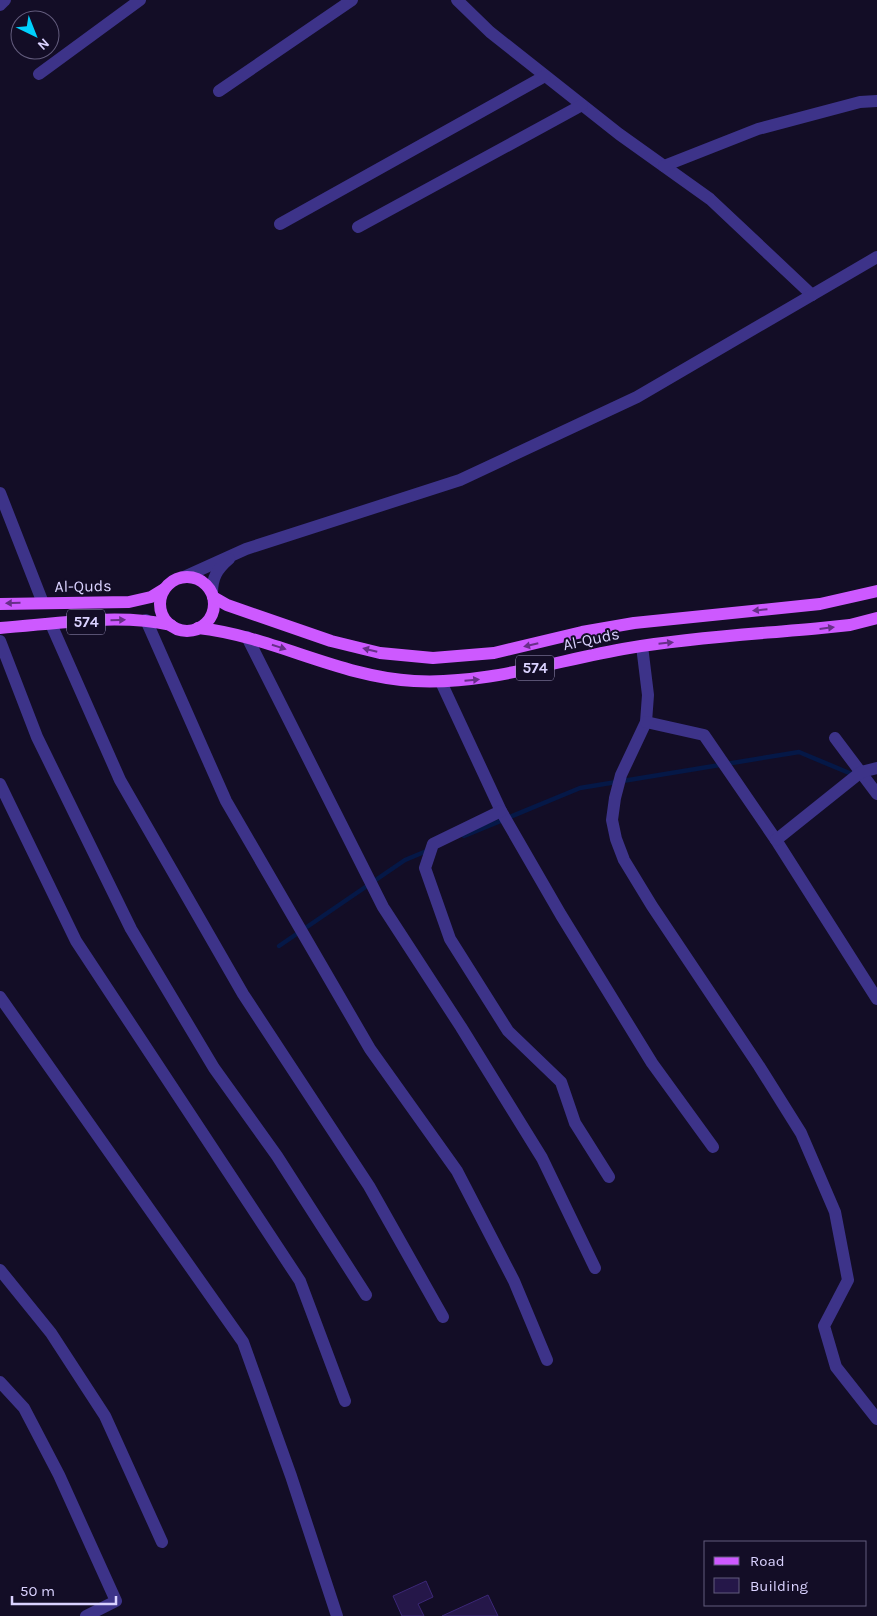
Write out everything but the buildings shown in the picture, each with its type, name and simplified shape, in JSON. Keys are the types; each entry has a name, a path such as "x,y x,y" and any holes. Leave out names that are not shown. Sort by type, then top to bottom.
{"main road":[{"name":"574","path":"164,590 169,583 176,579 192,577 200,580 207,586 212,595"},
{"name":"Al-Quds","path":"0,604 129,602 164,590"},
{"path":"164,590 160,598 160,607 162,616 171,625"},
{"name":"Al-Quds","path":"212,595 228,606 331,641 380,652 432,658 494,653 582,632 634,623 820,604 877,591"},
{"path":"198,628 210,618 213,610 212,595"},
{"name":"Al-Quds","path":"198,628 247,637 364,674 413,681 440,682 483,679 642,646 850,625 877,618"},
{"name":"574","path":"0,628 102,620 146,620 171,625 183,630 198,628"}],"street":[{"path":"0,5 5,0"},
{"path":"39,74 140,0"},
{"path":"219,91 352,0"},
{"path":"458,0 490,32 545,76 619,134 710,199 812,295"},
{"path":"280,224 545,76"},
{"path":"664,166 758,129 860,102 877,101"},
{"path":"358,227 582,105"},
{"path":"184,577 246,549 460,480 637,397 877,257"},
{"path":"0,493 42,603"},
{"path":"212,595 212,581 221,566 234,554"},
{"path":"146,620 226,801 370,1049 457,1170 514,1281 547,1360"},
{"path":"51,624 125,788 243,994 369,1186 443,1317"},
{"path":"247,637 383,908 461,1027 542,1158 595,1268"},
{"path":"0,641 37,737 131,929 214,1068 276,1156 366,1295"},
{"path":"642,646 648,695 646,722 621,775 617,790 612,820 616,839 624,860 652,906 759,1066 801,1133 834,1212 848,1280 824,1326 836,1367 877,1418"},
{"path":"440,682 501,811 561,915 652,1063 714,1147"},
{"path":"646,722 704,735 776,840 877,999"},
{"path":"835,738 877,794"},
{"path":"776,840 861,772 877,768"},
{"path":"0,784 76,941 300,1281 345,1401"},
{"path":"501,811 433,844 425,868 450,938 508,1031 561,1082 575,1123 608,1177"},
{"path":"0,998 243,1342 338,1616"},
{"path":"0,1270 51,1333 104,1416 162,1542"},
{"path":"0,1382 24,1408 59,1475 116,1601 86,1616"}],"waterway":[{"path":"464,836 580,788 799,752 854,775"},
{"path":"279,946 405,860 429,850"}]}
